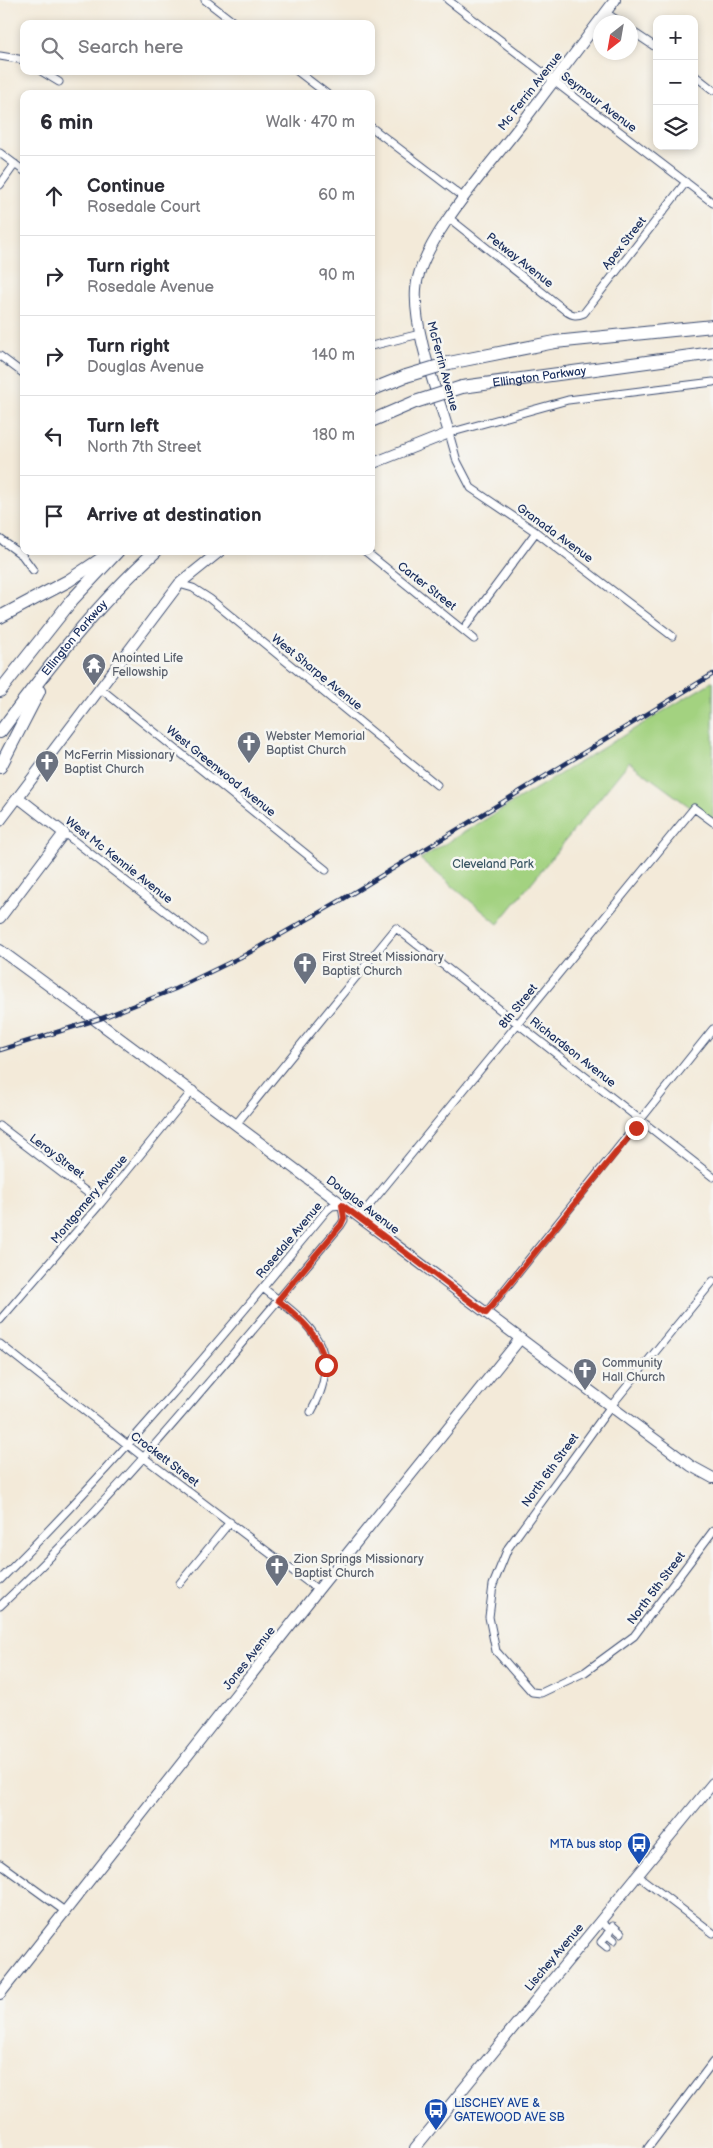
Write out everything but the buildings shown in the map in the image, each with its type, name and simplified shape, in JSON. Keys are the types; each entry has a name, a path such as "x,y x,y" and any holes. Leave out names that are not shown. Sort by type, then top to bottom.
{"highway":[{"path":"375,388 406,376 449,363 555,342 713,326"},
{"name":"Ellington Parkway","path":"375,419 415,402 462,387 713,353"},
{"path":"0,617 68,581 108,555"},
{"name":"Ellington Parkway","path":"0,692 72,600 114,555"},
{"name":"Ellington Parkway","path":"0,732 53,662 125,580 152,555"},
{"path":"0,767 53,662"}],"street":[{"path":"205,0 231,20"},
{"name":"Seymour Avenue","path":"448,0 713,203"},
{"name":"Mc Ferrin Avenue","path":"464,198 616,0"},
{"path":"638,35 653,45"},
{"path":"0,56 20,59"},
{"path":"48,75 59,82"},
{"path":"302,75 322,90"},
{"path":"698,78 713,90"},
{"path":"375,131 464,198"},
{"path":"0,153 20,168"},
{"path":"0,185 16,164"},
{"name":"Apex Street","path":"578,316 584,313 686,182"},
{"name":"McFerrin Avenue","path":"449,432 420,334 416,307 416,287 423,263 435,239 464,198"},
{"name":"Petway Avenue","path":"449,218 566,311 578,316"},
{"path":"375,344 420,334"},
{"path":"0,356 20,371"},
{"path":"375,462 449,432 568,400 713,382"},
{"name":"Granada Avenue","path":"449,432 457,461 471,488 536,532 672,636"},
{"path":"464,630 536,532"},
{"path":"0,539 20,554"},
{"path":"22,555 33,570"},
{"path":"0,821 179,584 215,555"},
{"name":"Carter Street","path":"370,555 474,639"},
{"name":"West Sharpe Avenue","path":"179,584 193,588 210,599 437,785"},
{"name":"West Greenwood Avenue","path":"101,688 326,870"},
{"name":"West Mc Kennie Avenue","path":"19,798 203,941"},
{"name":"8th Street","path":"359,1218 694,808 713,822"},
{"path":"0,918 64,833"},
{"name":"Richardson Avenue","path":"237,1123 396,928 713,1177"},
{"name":"Douglas Avenue","path":"0,950 193,1090 359,1218 691,1466 713,1478"},
{"path":"486,1313 713,1029"},
{"name":"Montgomery Avenue","path":"0,1320 101,1203 193,1090"},
{"name":"Leroy Street","path":"0,1126 101,1203"},
{"name":"Rosedale Avenue","path":"0,1580 68,1512 263,1288 327,1210 332,1206 342,1205 344,1218 341,1225 278,1300 95,1513 0,1606"},
{"name":"North 6th Street","path":"532,1692 496,1651 489,1617 494,1585 508,1548 611,1406 713,1281"},
{"path":"263,1288 313,1332 323,1350 326,1365 324,1386 311,1412"},
{"name":"Jones Avenue","path":"0,1994 318,1590 520,1339"},
{"name":"Crockett Street","path":"0,1344 143,1457 318,1590"},
{"path":"180,1583 230,1522"},
{"name":"North 5th Street","path":"532,1692 541,1693 585,1672 634,1636 713,1531"},
{"name":"Lischey Avenue","path":"415,2148 713,1783"},
{"path":"0,1864 66,1912"},
{"path":"637,1875 713,1933"},
{"path":"599,1921 614,1940"},
{"path":"607,1947 601,1942 613,1926 621,1933"},
{"path":"648,2148 713,2062"}],"green space":[{"name":"Cleveland Park","path":"713,681 713,824 629,762 498,924 420,859"}],"railway":[{"path":"0,1050 102,1018 175,989 245,955 343,899 713,674"}],"place":[{"name":"Anointed Life Fellowship","path":"94,686"},
{"name":"Webster Memorial Baptist Church","path":"249,764"},
{"name":"McFerrin Missionary Baptist Church","path":"47,783"},
{"name":"First Street Missionary Baptist Church","path":"305,985"},
{"name":"Community Hall Church","path":"585,1391"},
{"name":"Zion Springs Missionary Baptist Church","path":"277,1587"},
{"name":"MTA bus stop","path":"639,1865"},
{"name":"LISCHEY AVE & GATEWOOD AVE SB","path":"436,2131"}],"route":[{"path":"326,1365 323,1350 313,1332 278,1300 341,1225 344,1220 342,1205 486,1313 636,1128"}]}
